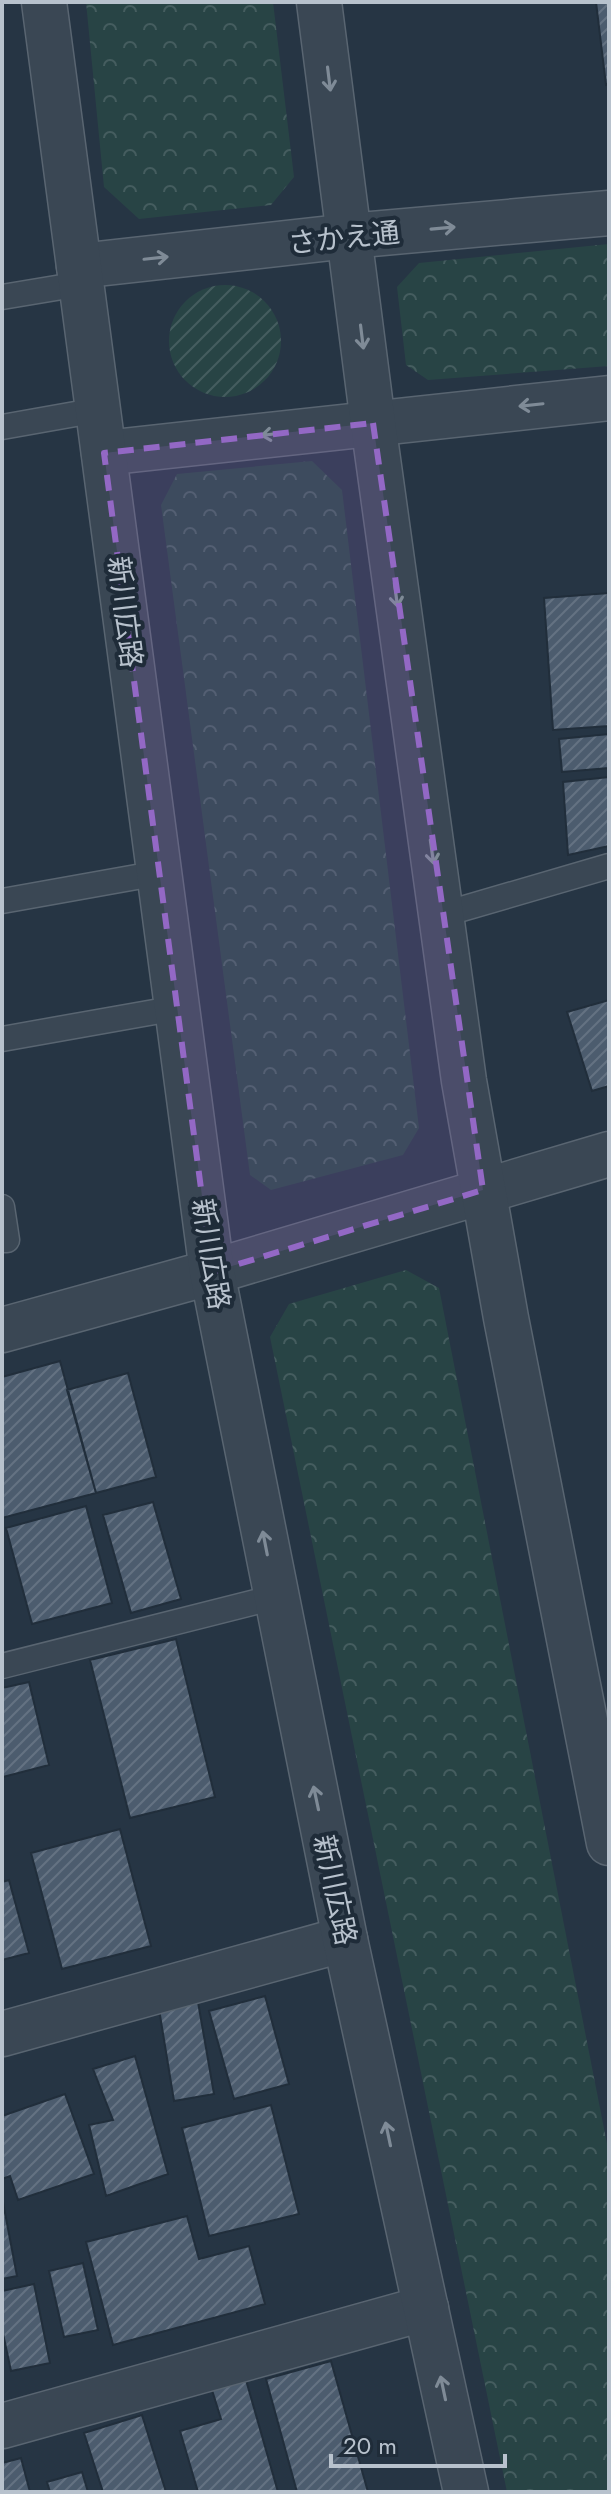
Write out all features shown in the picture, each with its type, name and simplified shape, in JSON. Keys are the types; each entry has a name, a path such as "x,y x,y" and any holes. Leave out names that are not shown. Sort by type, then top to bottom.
{"street":[{"name":"新川広路","path":"44,2 212,1272 345,1939 466,2492"},
{"path":"319,2 373,423 464,1081 609,1843"},
{"name":"さかえ通","path":"79,275 349,236 609,213"},
{"path":"104,453 609,398"},
{"path":"2,1330 212,1272 609,1154"},
{"path":"2,2034 345,1939"},
{"path":"2,2426 426,2308"}],"lane":[{"path":"2,297 79,275"},
{"path":"2,427 98,410"},
{"path":"441,915 609,866"},
{"path":"2,901 159,873"},
{"path":"2,1039 177,1008"},
{"path":"2,1207 7,1240 2,1240"},
{"path":"2,1666 275,1597"}],"highlighted area":[{"path":"373,423 483,1190 212,1272 104,453"}],"green space":[{"path":"86,2 273,2 294,177 271,205 139,219 104,187"},
{"path":"609,244 609,366 428,380 406,365 397,287 419,263"},
{"path":"225,285 246,289 265,301 277,320 281,341 277,362 265,381 246,393 225,397 204,393 185,381 173,362 169,341 173,320 185,301 204,289"},
{"path":"312,461 342,490 419,1128 403,1155 271,1190 250,1175 161,505 177,474"},
{"path":"406,1270 439,1288 609,2154 609,2492 507,2492 270,1337 289,1304"}],"building":[{"path":"596,2 609,2 609,84 606,85"},
{"path":"609,593 609,726 553,730 544,598"},
{"path":"609,734 609,768 562,772 559,739"},
{"path":"609,777 609,846 568,855 563,782"},
{"path":"609,1000 609,1086 592,1091 567,1012"},
{"path":"60,1361 96,1493 2,1518 2,1377"},
{"path":"128,1373 156,1477 96,1493 67,1390"},
{"path":"153,1502 181,1599 131,1613 103,1515"},
{"path":"86,1506 112,1603 32,1624 6,1528"},
{"path":"176,1639 215,1797 130,1818 90,1660"},
{"path":"29,1682 49,1765 3,1777 2,1688"},
{"path":"120,1829 151,1946 62,1969 31,1853"},
{"path":"9,1880 29,1953 2,1960 2,1882"},
{"path":"265,1996 289,2084 234,2099 209,2011"},
{"path":"198,2002 214,2094 174,2101 159,2009"},
{"path":"135,2056 168,2174 106,2196 89,2125 113,2120 93,2069"},
{"path":"65,2094 94,2174 18,2200 10,2176 2,2179 2,2116"},
{"path":"271,2105 299,2214 209,2236 182,2128"},
{"path":"2,2197 17,2276 2,2279"},
{"path":"187,2216 199,2259 249,2246 265,2304 113,2345 86,2242"},
{"path":"83,2263 98,2330 64,2337 49,2271"},
{"path":"34,2284 50,2363 11,2371 2,2329 2,2291"},
{"path":"331,2361 368,2492 297,2492 266,2379"},
{"path":"246,2380 278,2492 198,2492 180,2431 221,2419 212,2390"},
{"path":"142,2415 166,2492 103,2492 84,2433"},
{"path":"21,2458 30,2492 2,2492 2,2463"},
{"path":"82,2472 88,2492 50,2492 47,2482"}]}
